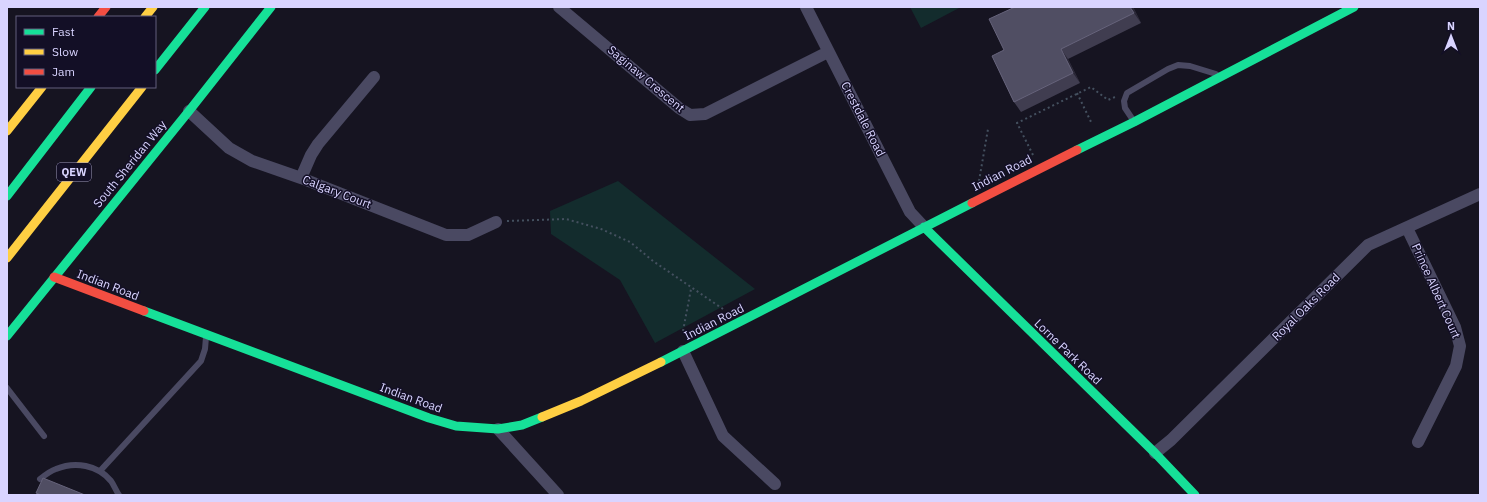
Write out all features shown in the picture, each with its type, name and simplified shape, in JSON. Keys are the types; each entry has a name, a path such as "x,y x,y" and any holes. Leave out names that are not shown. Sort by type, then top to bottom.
{"main road":[{"path":"99,16 106,7"},
{"path":"146,16 153,7"},
{"path":"156,69 205,7"},
{"name":"South Sheridan Way","path":"7,336 271,7"},
{"name":"Indian Road","path":"54,277 429,418 456,426 498,429 522,425 581,400 683,351 1037,169 1134,122 1222,76 1337,11 1354,7"},
{"path":"7,131 41,88"},
{"path":"7,196 90,88"},
{"name":"QEW","path":"7,258 141,88"},
{"name":"Lorne Park Road","path":"924,227 1155,453 1195,495"}],"street":[{"name":"Saginaw Crescent","path":"559,7 679,108 690,115 705,114 828,52"},
{"name":"Crestdale Road","path":"806,7 910,212 924,227"},
{"path":"301,178 311,155 318,144 374,77"},
{"name":"Calgary Court","path":"189,111 229,148 252,161 301,178 446,235 468,235 496,222"},
{"name":"Royal Oaks Road","path":"1155,453 1171,440 1368,245 1480,194"},
{"name":"Prince Albert Court","path":"1407,228 1455,327 1460,346 1456,366 1418,442"},
{"path":"683,351 723,436 775,484"},
{"path":"498,429 558,495"}],"lane":[{"path":"1134,122 1125,108 1124,101 1127,93 1168,69 1178,65 1190,66 1222,76"},
{"path":"100,471 201,361 205,349 207,334"},
{"path":"7,388 44,436"},
{"path":"46,482 40,479 55,469 72,464 90,467 100,471 111,481 119,495"}],"path":[{"path":"1033,155 1017,123 1091,87 1108,100 1127,93"},
{"path":"1077,93 1092,124"},
{"path":"979,182 988,129"},
{"path":"496,222 566,219 601,229 630,242 691,289 723,309"},
{"path":"684,331 691,289"}],"green space":[{"path":"910,7 961,7 921,28"},
{"path":"618,181 755,289 655,343 620,280 551,234 550,211"}],"building":[{"path":"1015,7 1130,7 1134,13 1061,49 1073,73 1014,102 992,56 1004,50 989,19"},
{"path":"43,478 85,495 41,495 36,493"}],"traffic: fast":[{"path":"156,69 205,7"},
{"path":"7,336 271,7"},
{"path":"1077,150 1134,122 1354,7"},
{"path":"7,196 90,88"},
{"path":"661,362 972,203"},
{"path":"924,227 1155,453 1195,495"},
{"path":"144,311 429,418 456,426 498,429 522,425 542,417"}],"traffic: slow":[{"path":"146,16 153,7"},
{"path":"7,131 41,88"},
{"path":"7,258 141,88"},
{"path":"542,417 581,401 661,362"}],"traffic: jam":[{"path":"99,16 106,7"},
{"path":"972,203 1077,150"},
{"path":"54,277 144,311"}]}
